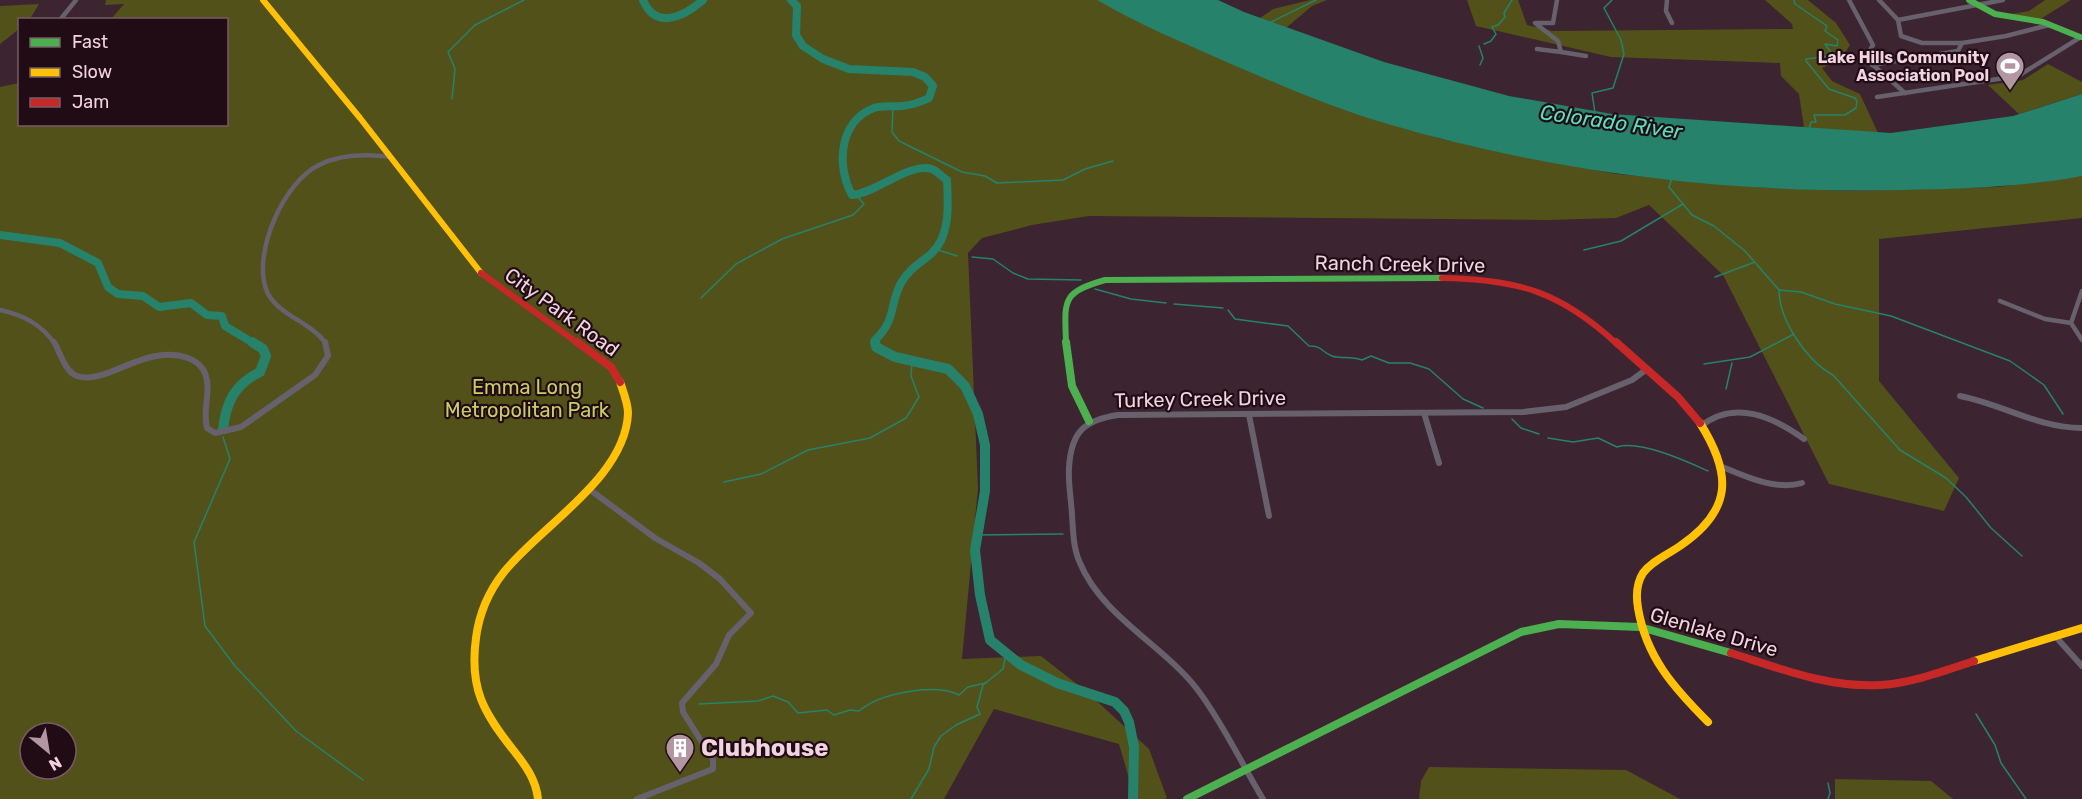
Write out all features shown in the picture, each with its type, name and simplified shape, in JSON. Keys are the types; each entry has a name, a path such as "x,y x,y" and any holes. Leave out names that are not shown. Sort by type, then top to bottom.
{"street":[{"path":"62,18 76,0"},
{"name":"City Park Road","path":"263,0 391,157 477,270 611,367 621,381 629,403 627,429 612,459 589,489 502,573 486,602 478,631 474,672 478,696 493,724 528,769 536,786 538,799"},
{"path":"1557,0 1553,23 1535,23 1557,38 1561,44 1561,52"},
{"path":"1667,0 1666,11 1672,23"},
{"path":"1849,0 1873,45 1865,58 1905,93"},
{"path":"1879,0 1898,20 1901,36 1922,43 1962,44 2006,36 2050,24"},
{"path":"1969,0 2004,16 2050,24 2081,36"},
{"path":"1898,20 2003,0"},
{"path":"1877,98 2018,76 2081,36"},
{"path":"1872,64 1958,51 1962,44"},
{"path":"1537,49 1586,56"},
{"path":"368,154 381,145"},
{"path":"0,310 22,316 43,330 54,341 72,374 80,377 96,375 154,356 176,354 190,358 201,367 206,382 208,398 204,421 207,428 215,433 232,431 315,375 328,356 324,339 276,303 269,295 265,277 266,239 271,221 285,199 313,169 326,162 368,154 391,157"},
{"name":"Ranch Creek Drive","path":"1089,421 1078,408 1068,386 1066,304 1076,290 1105,280 1478,278 1536,290 1563,302 1592,321 1647,369 1698,420 1718,453 1724,490 1713,519 1699,535 1662,558 1642,575 1636,594 1640,627 1658,672 1708,722"},
{"path":"2071,323 2082,291"},
{"path":"2000,301 2045,319 2071,323 2082,340"},
{"name":"Turkey Creek Drive","path":"1263,799 1214,715 1191,683 1105,599 1082,568 1074,536 1068,473 1072,442 1076,434 1089,421 1118,415 1523,412 1566,407 1632,380 1647,369"},
{"path":"1960,396 1977,398 2038,422 2069,429 2082,428"},
{"path":"1701,426 1707,420 1721,415 1746,411 1776,419 1804,439"},
{"path":"1424,413 1439,463"},
{"path":"1249,415 1269,516"},
{"path":"1720,465 1740,474 1786,485 1802,483"},
{"path":"589,489 655,538 699,562 720,579 751,613 729,635 716,664 682,703 683,712 713,760 713,769 637,799"},
{"name":"Glenlake Drive","path":"1187,799 1521,632 1544,627 1575,623 1640,627 1682,637 1807,676 1834,682 1879,685 1916,679 2082,628"},
{"path":"2055,636 2082,666"}],"green space":[{"name":"Emma Long Metropolitan Park","path":"106,0 1097,0 1438,138 1617,174 1756,187 1847,191 1998,187 2082,176 2082,218 1879,239 1879,381 1959,478 1944,511 1829,484 1723,275 1649,205 1616,218 1548,220 1089,216 1032,225 982,238 968,253 978,488 962,659 1041,656 1087,692 1149,749 1167,798 1164,799 1135,799 1119,744 994,709 944,799 0,799 0,87 18,83 18,126 228,126 228,18 112,18 124,4 105,5"},
{"path":"1310,0 1327,0 1312,6 1286,28 1260,18 1273,9"},
{"path":"1467,0 1518,0 1527,25 1552,31 1793,29 1792,24 1765,0 1808,0 1836,23 1850,45 1841,59 1822,68 1832,81 1860,94 1878,133 1804,128 1799,94 1781,76 1780,63 1611,57 1476,26"},
{"path":"2045,0 2071,0 2039,20 2006,15 2029,11"},
{"path":"39,4 31,18 18,18 18,30 0,44 0,6"},
{"path":"2048,64 2082,82 2082,94 2019,114 1988,85 2023,80"},
{"path":"1429,767 1626,770 1680,799 1419,799 1421,781"},
{"path":"1835,779 1931,781 1953,799 1835,799"}],"water":[{"name":"Colorado River","path":"1097,0 1218,0 1244,12 1384,62 1509,96 1612,114 1891,133 2013,116 2082,94 2082,176 2038,183 1926,190 1774,188 1643,177 1514,156 1388,124 1348,111 1197,49"}],"waterway":[{"path":"452,99 455,69 448,52 475,25 524,0"},
{"path":"643,0 649,10 663,18 680,15 703,0"},
{"path":"791,0 797,6 796,35 803,46 823,59 849,69 913,72 925,77 933,86 929,98 923,101 906,106 877,107 862,114 847,134 844,146 844,171 852,195 923,168 932,169 947,180 947,219 942,238 931,254 904,278 897,291 890,319 875,340 876,344"},
{"path":"1269,23 1316,0"},
{"path":"1484,44 1491,41 1496,34 1492,27 1498,25 1505,17 1504,13 1512,0"},
{"name":"Colorado River","path":"1595,113 1592,93 1613,88 1624,54 1621,40 1604,8 1612,0"},
{"path":"1794,0 1795,4 1827,26 1825,31 1838,40 1837,46 1825,44 1832,54 1830,56 1806,59 1806,61 1829,89 1855,98 1857,101 1856,108 1845,115 1814,115 1816,122 1811,122 1809,129"},
{"path":"1479,46 1483,58 1480,65"},
{"path":"893,106 892,132 899,141 962,172 985,176 997,183 1063,180 1085,169 1113,161"},
{"path":"1672,178 1669,187 1683,204"},
{"path":"701,298 736,264 782,239 853,215 864,204 857,196"},
{"path":"1584,250 1621,241 1683,204"},
{"path":"1683,204 1692,215 1714,226 1745,251 1755,262"},
{"path":"0,235 60,243 98,263 108,287 118,294 143,296 159,307 191,303 207,315 222,316 225,326 255,344"},
{"path":"935,249 957,256"},
{"path":"972,257 993,259 1013,273 1028,279 1081,280"},
{"path":"1715,277 1755,262"},
{"path":"1755,262 1779,290"},
{"path":"1095,289 1131,299 1166,303"},
{"path":"1779,290 1801,292 1835,304 1891,316 2010,361 2044,385 2063,414"},
{"path":"1779,290 1784,314 1794,334"},
{"path":"1174,304 1223,308"},
{"path":"1228,310 1235,319 1288,326 1309,346 1320,348 1332,356 1362,360 1371,356 1389,363 1410,363 1429,369 1463,399 1483,408"},
{"path":"1704,364 1750,357 1794,334"},
{"path":"1794,334 1804,350 1823,369 1833,375 1900,450 1946,478 1966,497 1991,528 2022,556"},
{"path":"223,429 229,402 233,395 244,382 260,372 266,356 263,349 252,342"},
{"path":"875,342 876,347 895,357 948,369 965,386 978,414 985,445 985,491 975,550 980,595 990,640 1021,665 1057,683 1115,702 1124,711 1129,722 1134,747 1133,799"},
{"path":"724,482 761,474 808,450 870,438 906,418 919,397 911,376 912,361"},
{"path":"1726,389 1732,363"},
{"path":"1512,419 1521,428 1539,434"},
{"path":"223,437 230,459 194,542 205,626 235,666 296,731 363,780"},
{"path":"1548,438 1573,442 1598,438 1617,447 1638,446 1663,453 1708,471"},
{"path":"978,535 1063,534"},
{"path":"985,683 1003,669 1006,653"},
{"path":"699,704 758,701 773,696 788,702 798,713 827,710 834,715 850,710 859,711 880,699 907,692 936,690 959,695 968,687 985,683"},
{"path":"911,799 929,769 934,747 941,736 956,725 980,714 977,707 985,683"},
{"path":"1976,714 1995,745 2001,763 2026,799"},
{"path":"1828,783 1830,793 1828,799"}],"traffic: fast":[{"path":"1969,0 1995,14 2043,22 2080,37"},
{"path":"1089,421 1072,386 1066,349 1067,302 1071,295 1085,287 1105,280 1442,278"},
{"path":"1187,799 1521,632 1559,624 1640,627 1731,653"}],"traffic: slow":[{"path":"263,0 360,118 481,273"},
{"path":"538,799 535,784 528,770 481,703 475,677 476,635 488,596 504,572 582,495 606,468 622,440 628,412 620,382"},
{"path":"1700,423 1720,459 1723,491 1719,506 1711,520 1698,533 1644,572 1637,586 1637,595 1643,631 1655,661 1672,686 1708,722"},
{"path":"1974,661 2082,628"}],"traffic: jam":[{"path":"481,273 611,367 620,382"},
{"path":"1442,278 1515,285 1550,296 1566,304 1596,325 1661,381 1700,423"},
{"path":"1731,653 1804,676 1861,685 1904,682 1974,661"}],"place":[{"name":"Lake Hills Community Association Pool","path":"2010,92"},
{"name":"Clubhouse","path":"680,774"}]}
